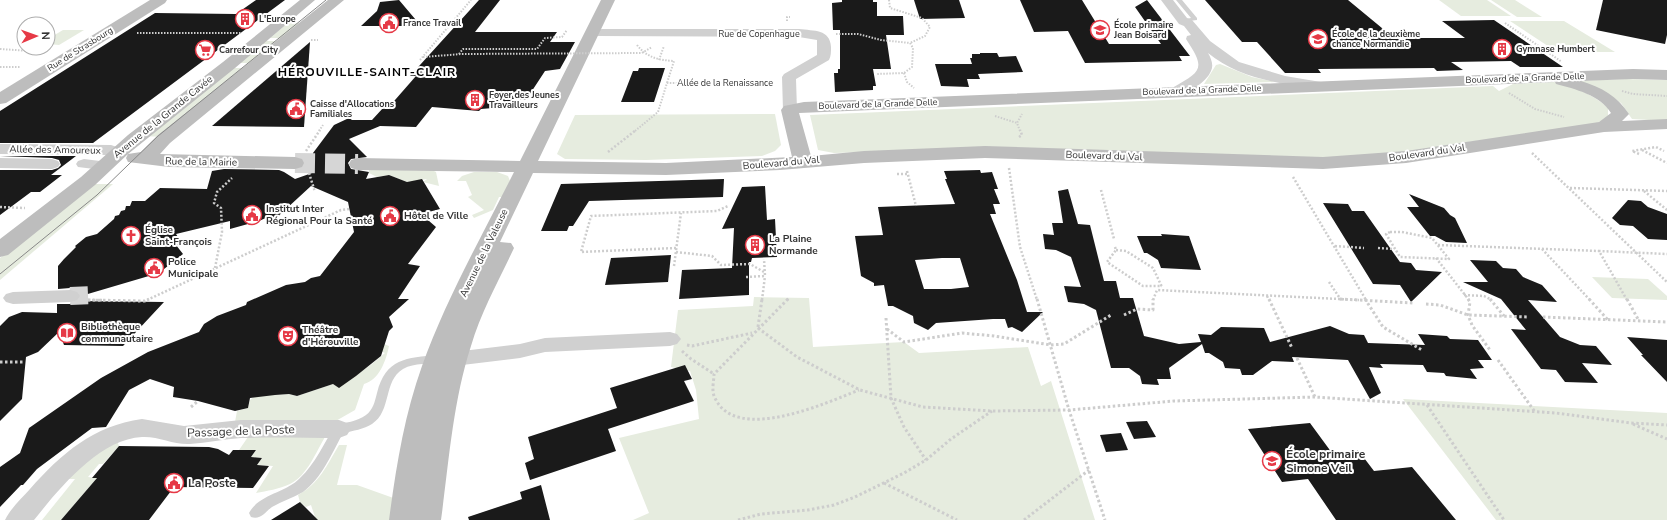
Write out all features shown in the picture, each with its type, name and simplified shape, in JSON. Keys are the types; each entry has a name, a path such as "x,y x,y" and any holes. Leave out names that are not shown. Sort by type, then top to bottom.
{"street":[{"name":"Rue de Strasbourg","path":"0,99 160,0"},
{"name":"Avenue de la Grande Cavée","path":"0,250 88,180 99,160 134,139 229,65 308,0"},
{"name":"Avenue de la Grande Cavée","path":"146,158 164,139 337,0"},
{"name":"Avenue de la Valeuse","path":"598,32 608,0"},
{"name":"Avenue de la Valeuse","path":"426,520 437,445 446,359 465,292 533,167 598,32 618,0"},
{"path":"1167,0 1183,21 1188,23 1206,44 1221,57 1234,65 1283,80 1322,86"},
{"path":"1177,91 1202,76 1206,69 1206,61 1194,41 1179,22 1183,21"},
{"name":"Rue de Copenhague","path":"598,32 799,34 819,36"},
{"path":"803,162 790,110 792,78 824,57 824,40 819,36"},
{"name":"Boulevard de la Grande Delle","path":"790,110 804,107 1177,91 1634,74 1667,75"},
{"path":"1544,77 1590,90 1606,98 1616,106 1620,114 1604,127"},
{"name":"Boulevard du Val","path":"533,167 666,169 903,155 1005,152 1322,163 1400,158 1604,127 1667,124"},
{"name":"Allée des Amoureux","path":"0,149 99,160"},
{"name":"Rue de la Mairie","path":"99,160 146,158 169,161 295,163"},
{"name":"Allée des Amoureux","path":"0,163 52,164"},
{"path":"358,164 533,167"},
{"path":"13,298 76,298"},
{"path":"446,359 520,351 545,345 670,339"},
{"name":"Avenue de la Valeuse","path":"404,520 421,414 432,375 446,359"},
{"name":"Passage de la Poste","path":"18,520 49,483 72,462 98,444 125,431 142,428 188,435 246,429 339,429"}],"lane":[{"path":"1179,0 1195,19 1183,21"},
{"name":"Passage de la Poste","path":"339,429 364,422 375,414 387,378 395,369 411,361 446,359"},
{"path":"256,513 267,503 294,490 307,480 339,429"}],"path":[{"path":"420,60 471,0"},
{"path":"819,36 830,34 858,34 881,40 910,43 925,36 930,27 922,18 890,8 889,0"},
{"path":"1505,23 1567,65"},
{"path":"459,54 463,48 537,49 545,38 562,37 567,30"},
{"path":"137,33 241,33"},
{"path":"659,60 665,43"},
{"path":"876,74 904,73 912,67 913,48 910,43"},
{"path":"0,49 16,50"},
{"path":"422,57 459,54 642,53 659,60 674,61 667,83"},
{"path":"0,67 25,67"},
{"name":"Allée de la Renaissance","path":"604,154 658,112 667,83 792,78"},
{"path":"1505,89 1531,108 1565,117"},
{"path":"1620,90 1633,94 1667,96"},
{"path":"1016,139 1022,135 1017,123 1023,112"},
{"path":"1518,140 1667,282"},
{"path":"1639,154 1632,151 1656,147 1664,151"},
{"path":"1642,150 1667,163"},
{"path":"903,155 916,206"},
{"path":"1008,162 1020,247 1051,345 1069,410 1105,520"},
{"path":"215,268 222,232 221,208 214,203 217,192 236,173"},
{"path":"1291,173 1366,301 1383,327 1422,350"},
{"path":"897,174 908,174"},
{"path":"1569,188 1667,192"},
{"path":"1101,190 1114,239"},
{"path":"1644,191 1667,210"},
{"path":"728,206 717,211 591,216 581,252 676,250 712,256 720,265 750,264 764,272"},
{"path":"0,207 27,208"},
{"path":"76,298 145,301 341,210 349,208"},
{"path":"674,266 681,213"},
{"path":"1389,232 1406,232 1415,236 1432,238 1438,245 1449,259 1400,257 1386,234 1389,232"},
{"path":"1438,245 1667,254"},
{"path":"1335,246 1364,248"},
{"path":"1162,286 1143,286 1107,262 1116,248 1126,251 1154,268 1164,290"},
{"path":"1378,248 1395,249"},
{"path":"1542,249 1608,320"},
{"path":"1599,251 1639,321"},
{"path":"1436,258 1470,302 1468,315 1472,325 1490,350"},
{"path":"758,328 765,276 764,259"},
{"path":"746,277 765,276"},
{"path":"1329,282 1341,300"},
{"path":"1124,315 1137,309 1153,310 1152,302 1157,290 1413,304"},
{"path":"1464,295 1486,295 1504,316"},
{"path":"1267,296 1292,348"},
{"path":"789,298 714,374 714,398 726,414 745,420 785,417 860,390"},
{"path":"1426,304 1440,305 1468,315 1529,317"},
{"path":"887,329 904,342 962,333 994,336 1051,345 1064,344 1110,315"},
{"path":"1543,317 1667,322"},
{"path":"886,318 891,398 904,426 926,460"},
{"path":"758,328 797,357 860,390 923,407 992,411 1069,410 1174,401 1315,397 1535,412 1631,423 1667,425"},
{"path":"670,339 692,346 753,333"},
{"path":"670,339 691,359 714,374"},
{"path":"1297,358 1315,397"},
{"path":"1498,360 1535,412"},
{"path":"0,362 25,362"},
{"path":"191,407 198,401"},
{"path":"1427,405 1504,520"},
{"path":"738,520 761,514 808,510 834,505 884,483 926,460 951,439 992,411"},
{"path":"1631,423 1667,439"},
{"path":"1024,520 1088,470"},
{"path":"884,483 957,520"}],"shaded area":[{"path":"1439,0 1487,0 1511,16 1461,16"},
{"path":"1491,0 1515,0 1542,17 1517,17"},
{"path":"1510,21 1564,21 1615,52 1557,52"},
{"path":"288,23 301,23 282,38 270,38"},
{"path":"63,30 84,30 59,45 56,45 56,34"},
{"path":"260,41 284,41 256,63 235,63"},
{"path":"1220,64 1252,77 1276,82 1204,84 1216,65"},
{"path":"228,68 249,68 165,137 142,136"},
{"path":"1626,79 1667,80 1667,121 1632,119 1621,103 1604,92 1572,81"},
{"path":"1554,82 1569,86 1590,95 1602,103 1608,108 1608,118 1590,126 1453,144 1392,155 1312,158 1001,148 834,153 818,150 810,115 1493,86 1499,91 1513,84"},
{"path":"775,114 781,145 775,151 762,156 646,160 565,159 557,154 575,115"},
{"path":"369,170 432,170 436,172 439,186 423,182 427,179 407,182 389,175 377,177 369,173"},
{"path":"474,172 497,172 508,176 510,181 502,197 499,197 493,210 474,218 472,215 484,210 468,197 472,195 466,181 457,181 462,176"},
{"path":"92,184 113,184 0,280 0,258"},
{"path":"1592,277 1648,279 1667,296 1667,300 1612,298"},
{"path":"754,297 809,298 813,347 904,342 919,353 1028,347 1041,386 1051,381 1095,520 633,520 649,513 619,438 699,419 696,390 690,371 671,367 678,310 753,306"},
{"path":"384,344 389,346 384,364 374,378 364,384 355,410 334,422 235,422 237,411 248,408 250,400 261,391 275,395 289,394 297,396 333,384 339,387 385,353 380,351"},
{"path":"1403,399 1667,413 1667,520 1496,520"},
{"path":"248,437 325,437 306,470 296,480 290,484 273,490 256,493 273,466 257,465 262,458 251,457 256,450 239,450"},
{"path":"117,441 119,446 103,464 99,464 88,477 97,478 61,520 42,520 75,479 63,479 81,463"},
{"path":"339,445 347,445 337,485 357,485 399,500 396,520 316,520 311,505 306,507 300,502 298,495 317,480"}],"building":[{"path":"256,0 285,0 93,143 0,143 0,111 155,13 236,14"},
{"path":"399,0 421,26 361,26 377,11 380,2"},
{"path":"479,0 500,0 475,32 557,32 550,42 575,42 560,69 545,71 526,100 515,100 513,102 493,102 493,108 481,109 479,111 432,107 416,127 380,126 349,139 367,157 351,159 348,163 351,169 369,172 366,179 389,175 407,182 422,179 440,209 421,214 436,227 408,264 420,266 398,299 409,299 389,317 393,327 389,331 381,356 339,388 333,384 297,396 289,394 250,398 248,408 235,411 198,401 173,397 174,387 150,379 129,390 106,427 92,428 37,469 0,507 0,467 20,453 29,428 101,378 148,352 199,332 204,324 217,316 246,305 247,302 286,285 305,282 311,278 320,276 354,232 348,202 311,186 273,221 268,217 230,229 230,221 176,234 182,243 176,245 183,254 159,273 81,296 77,291 70,288 58,289 58,266 76,247 75,246 86,237 97,234 114,219 115,216 119,215 121,211 125,210 126,206 130,206 132,201 145,201 160,188 207,189 212,171 224,169 279,170 295,179 312,173 313,153 334,125 349,118 352,120 372,120 383,108 388,108 416,76 410,76"},
{"path":"842,0 873,0 873,2 877,2 877,16 903,16 904,35 886,35 891,69 873,69 876,86 873,86 873,90 835,92 834,73 838,73 838,69 840,69 840,30 833,30 832,3 842,2"},
{"path":"914,0 959,0 965,18 920,19"},
{"path":"1020,0 1082,0 1109,44 1161,44 1135,7 1147,0 1190,56 1179,56 1182,61 1085,63 1068,31 1034,32"},
{"name":"École de la deuxième chance Normandie","path":"1205,0 1348,0 1394,38 1465,38 1442,21 1494,20 1563,67 1520,67 1511,61 1451,62 1463,70 1437,71 1434,68 1318,69 1321,73 1285,73 1257,42 1242,42"},
{"path":"1603,0 1667,0 1667,35 1665,44 1596,30"},
{"path":"310,42 304,127 212,126"},
{"path":"997,53 999,57 1016,56 1023,72 978,74 980,79 967,79 969,87 941,86 935,64 972,64 970,58 972,58 972,54"},
{"path":"639,68 665,68 654,102 621,102 633,71 638,71"},
{"path":"0,156 76,156 51,175 62,175 40,192 31,192 0,215 0,170 52,170 61,165 59,160 52,158"},
{"path":"980,170 981,173 992,172 998,189 994,189 1000,204 993,204 996,214 990,214 1017,280 1027,312 1043,312 1022,332 1012,327 1008,328 1005,319 936,323 928,330 914,323 913,316 893,306 888,306 884,285 874,286 874,283 861,276 855,236 883,235 878,207 955,204 945,179 947,179 944,171","holes":["960,258 969,287 924,289 915,260"]},
{"path":"724,179 723,197 589,201 573,226 569,226 567,231 541,231 561,184"},
{"path":"765,186 767,220 775,219 777,257 752,258 751,262 749,262 749,295 679,299 682,270 732,268 734,228 722,229 742,187"},
{"path":"1068,189 1078,224 1090,225 1104,281 1116,281 1120,298 1133,298 1144,336 1179,344 1201,342 1198,334 1211,335 1221,327 1264,328 1270,342 1330,326 1349,334 1364,335 1368,343 1425,345 1418,334 1447,336 1450,339 1478,340 1492,360 1478,360 1484,368 1470,369 1477,379 1446,376 1444,373 1427,372 1423,365 1380,364 1383,368 1369,367 1381,393 1370,399 1348,360 1292,357 1294,362 1272,361 1253,375 1242,375 1240,369 1225,368 1223,362 1209,353 1205,353 1202,344 1169,368 1171,379 1157,379 1159,385 1142,384 1140,376 1129,368 1111,368 1096,310 1084,304 1068,302 1064,286 1081,287 1071,257 1056,250 1045,249 1043,234 1054,235 1052,223 1063,223 1058,191"},
{"path":"1409,194 1444,208 1455,218 1467,243 1446,242 1435,236 1430,236 1407,207 1419,207"},
{"path":"1628,200 1641,201 1648,207 1667,214 1667,240 1648,239 1633,226 1620,225 1612,218"},
{"path":"1323,203 1348,204 1352,211 1364,211 1400,262 1411,263 1416,270 1442,272 1411,302 1400,285 1373,284"},
{"path":"1161,234 1189,236 1201,270 1161,268 1158,260 1147,253 1144,253 1137,236 1162,236"},
{"path":"671,255 668,282 605,285 611,258"},
{"path":"1470,260 1496,261 1503,268 1516,269 1523,277 1542,285 1557,302 1528,300 1560,337 1580,345 1596,346 1612,365 1582,363 1598,383 1565,382 1556,370 1541,369 1511,329 1526,330 1501,299 1463,282 1488,282"},
{"name":"Bibliothèque communautaire","path":"78,301 164,302 123,346 64,345 59,332 38,352 26,357 22,399 0,421 0,326 9,317 22,312 57,313 57,304 70,304"},
{"path":"1627,337 1667,340 1667,382 1641,355 1643,355"},
{"path":"685,365 692,379 684,381 694,401 608,429 616,451 530,480 525,463 534,459 528,437 617,408 610,388"},
{"path":"1147,421 1156,437 1134,439 1126,422"},
{"path":"1310,423 1332,453 1358,450 1374,471 1412,467 1456,520 1336,520 1308,479 1282,482 1248,429"},
{"path":"1121,433 1128,450 1106,452 1100,435"},
{"name":"La Poste","path":"119,446 209,447 218,449 229,455 233,450 256,450 251,457 262,458 257,465 269,466 253,488 174,487 149,520 61,520 97,478 92,478"},
{"path":"541,485 550,520 469,520 468,517 522,499 520,492"},
{"path":"300,502 318,520 271,520"}],"tunnel":[{"path":"295,163 358,164"},
{"path":"70,296 95,295"}],"tram line":[{"path":"0,274 97,195 158,136 326,0"}],"place":[{"name":"L'Europe","path":"245,19"},
{"name":"France Travail","path":"389,23"},
{"name":"École primaire Jean Boisard","path":"1100,30"},
{"name":"École de la deuxième chance Normandie","path":"1318,39"},
{"name":"Gymnase Humbert","path":"1502,49"},
{"name":"Carrefour City","path":"205,50"},
{"name":"Foyer des Jeunes Travailleurs","path":"475,100"},
{"name":"Caisse d'Allocations Familiales","path":"296,109"},
{"name":"Institut Inter Régional Pour la Santé","path":"252,215"},
{"name":"Hôtel de Ville","path":"390,216"},
{"name":"Église Saint-François","path":"131,236"},
{"name":"La Plaine Normande","path":"755,245"},
{"name":"Police Municipale","path":"154,268"},
{"name":"Bibliothèque communautaire","path":"67,333"},
{"name":"Théâtre d'Hérouville","path":"288,336"},
{"name":"École primaire Simone Veil","path":"1272,461"},
{"name":"La Poste","path":"174,483"}],"district":[{"name":"HÉROUVILLE-SAINT-CLAIR","path":"367,72"}]}
